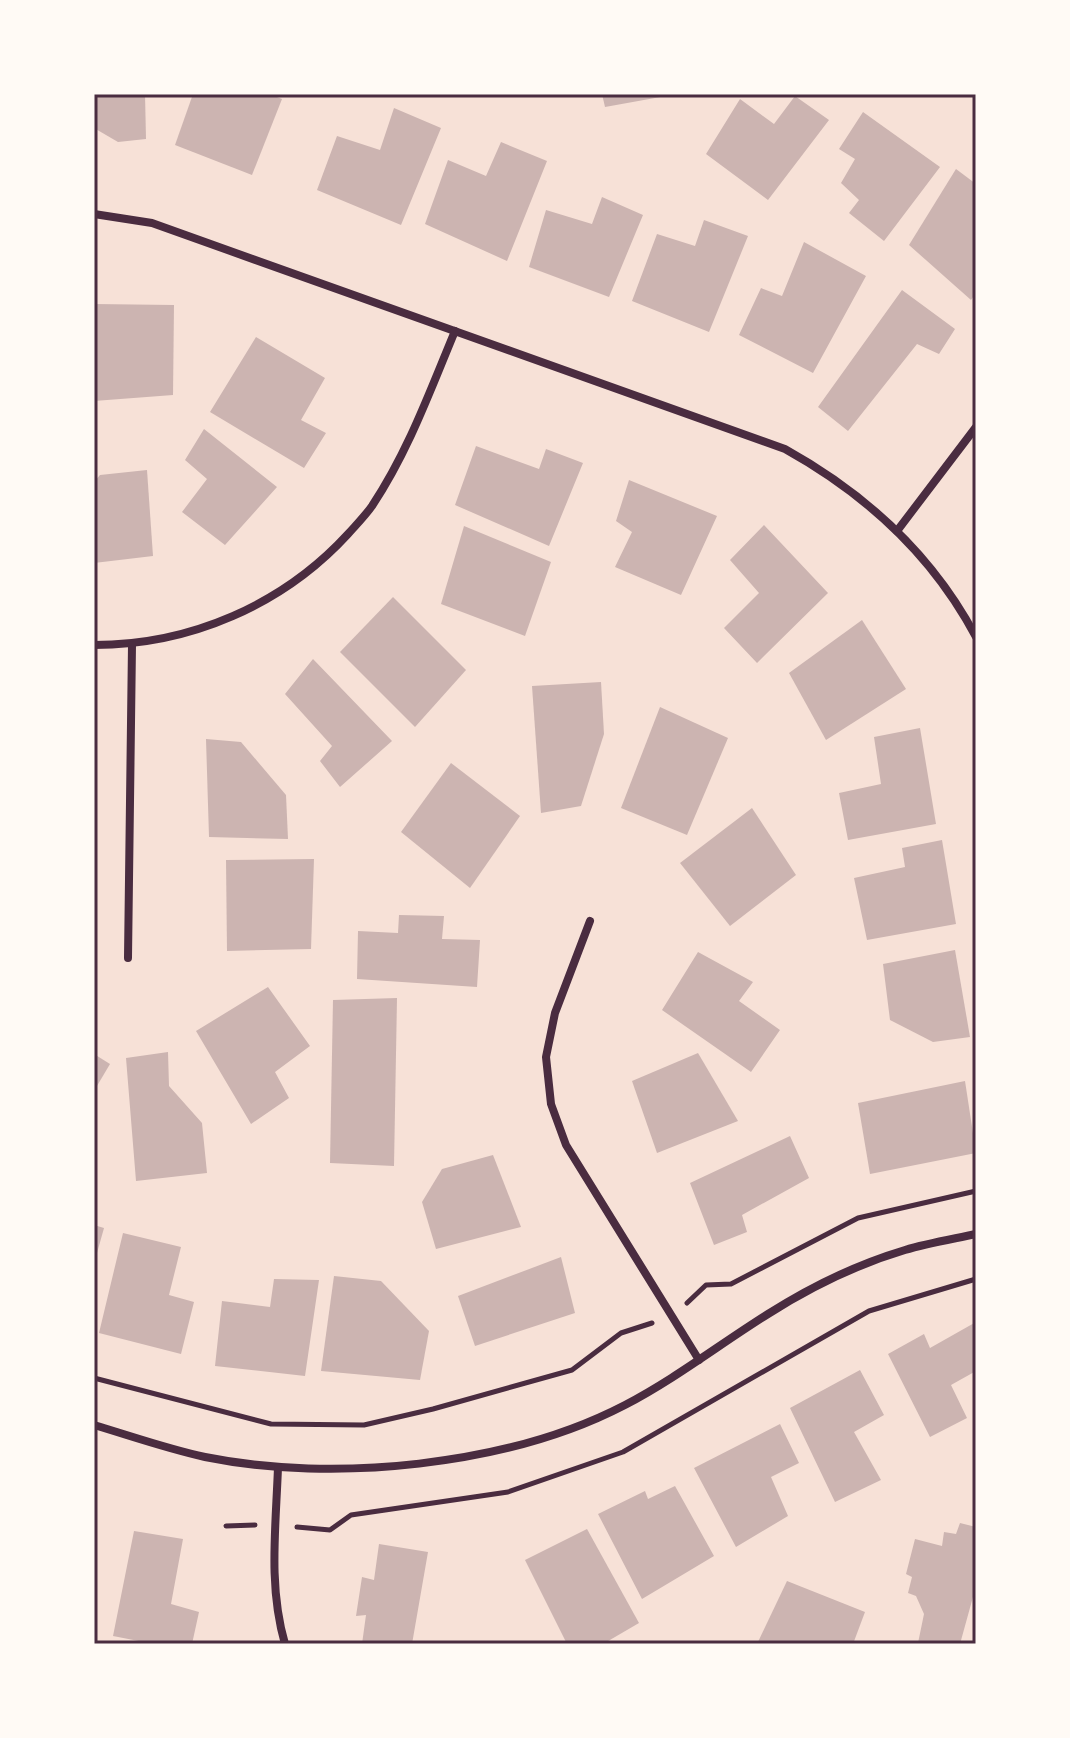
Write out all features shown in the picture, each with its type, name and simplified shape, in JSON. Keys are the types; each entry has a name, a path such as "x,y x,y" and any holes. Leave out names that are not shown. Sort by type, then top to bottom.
{"street":[{"path":"94,214 152,223 785,449 860,496 897,531 931,567 960,607 976,637"},
{"path":"94,645 132,645 202,629 273,597 325,559 370,509 408,446 455,331"},
{"path":"897,531 976,427"},
{"path":"128,958 132,645"},
{"path":"590,921 555,1013 546,1057 551,1104 566,1145 699,1360"},
{"path":"94,1425 204,1457 278,1467 351,1469 423,1463 484,1453 559,1432 623,1406 770,1313 836,1278 904,1250 976,1234"},
{"path":"278,1467 274,1581 276,1615 285,1644"}],"path":[{"path":"94,1378 271,1424 364,1425 572,1370 621,1333 673,1317 706,1285 731,1284 858,1218 976,1191"}],"building":[{"path":"94,94 145,94 146,139 118,142 94,128"},
{"path":"193,94 269,94 282,99 252,175 175,145"},
{"path":"602,94 665,94 666,96 605,107"},
{"path":"795,96 829,120 768,200 706,154 740,99 774,124"},
{"path":"394,108 441,128 401,225 317,190 337,136 380,150"},
{"path":"863,112 940,167 884,241 849,213 859,200 841,183 855,159 839,149"},
{"path":"501,142 547,161 507,261 425,224 448,160 486,176"},
{"path":"956,169 976,184 976,293 971,300 909,245"},
{"path":"602,197 643,215 609,297 529,267 546,210 592,224"},
{"path":"704,220 748,236 709,332 632,301 657,234 695,246"},
{"path":"804,242 866,276 813,373 739,335 761,288 782,296"},
{"path":"902,290 955,329 939,354 917,344 848,431 818,407"},
{"path":"94,304 174,305 173,395 94,401"},
{"path":"256,337 325,378 301,420 326,433 304,468 210,412"},
{"path":"204,429 277,487 225,545 182,512 207,479 185,460"},
{"path":"476,446 539,469 546,449 583,463 549,546 455,505"},
{"path":"147,470 153,556 94,563 94,482 100,475"},
{"path":"629,480 717,516 681,595 615,567 632,532 616,521"},
{"path":"764,525 828,593 757,663 724,628 759,593 730,560"},
{"path":"464,526 551,562 525,636 441,604"},
{"path":"393,597 466,670 415,727 340,652"},
{"path":"862,620 906,689 826,740 789,673"},
{"path":"313,659 392,741 340,787 320,761 332,746 285,694"},
{"path":"601,682 604,734 581,806 541,813 532,686"},
{"path":"660,707 728,738 687,835 621,808"},
{"path":"920,728 936,824 848,840 839,793 881,784 874,737"},
{"path":"206,739 241,742 286,795 288,839 209,837"},
{"path":"451,763 520,816 470,888 401,832"},
{"path":"752,808 796,875 730,926 680,863"},
{"path":"942,840 956,924 867,940 854,878 905,867 902,848"},
{"path":"314,859 311,949 227,951 226,860"},
{"path":"399,915 444,916 442,939 480,940 477,987 357,979 358,931 398,933"},
{"path":"955,950 970,1037 933,1042 890,1020 883,964"},
{"path":"698,952 753,982 739,1001 780,1030 751,1072 662,1010"},
{"path":"268,987 310,1046 275,1072 289,1098 251,1124 196,1031"},
{"path":"397,998 394,1166 330,1163 333,1000"},
{"path":"168,1052 169,1086 202,1123 207,1173 136,1181 126,1058"},
{"path":"698,1053 738,1121 657,1153 632,1081"},
{"path":"94,1054 110,1064 94,1091"},
{"path":"965,1081 976,1153 870,1174 858,1103"},
{"path":"790,1136 809,1178 742,1215 747,1232 714,1245 690,1183"},
{"path":"493,1155 521,1227 436,1249 422,1202 442,1169"},
{"path":"94,1225 104,1228 95,1260 94,1259"},
{"path":"123,1233 181,1247 169,1295 194,1302 181,1354 99,1333"},
{"path":"561,1257 575,1313 475,1346 458,1296"},
{"path":"334,1276 381,1281 429,1331 420,1380 321,1371"},
{"path":"274,1279 319,1280 305,1376 215,1366 222,1301 270,1307"},
{"path":"976,1322 976,1371 951,1385 967,1418 930,1437 888,1354 924,1334 930,1348"},
{"path":"860,1370 884,1415 854,1432 881,1480 835,1502 790,1408"},
{"path":"780,1424 799,1463 771,1477 788,1516 736,1547 694,1468"},
{"path":"675,1486 714,1556 642,1599 598,1514 645,1491 648,1499"},
{"path":"960,1523 976,1527 976,1586 960,1644 918,1643 924,1614 916,1596 908,1593 912,1577 906,1574 915,1539 942,1546 944,1532 956,1534"},
{"path":"587,1529 639,1623 603,1644 567,1644 525,1560"},
{"path":"134,1531 183,1539 171,1604 199,1612 192,1644 154,1644 113,1636"},
{"path":"379,1544 428,1552 412,1644 362,1644 366,1615 356,1616 362,1577 374,1580"},
{"path":"787,1581 865,1612 853,1644 757,1644"}]}
